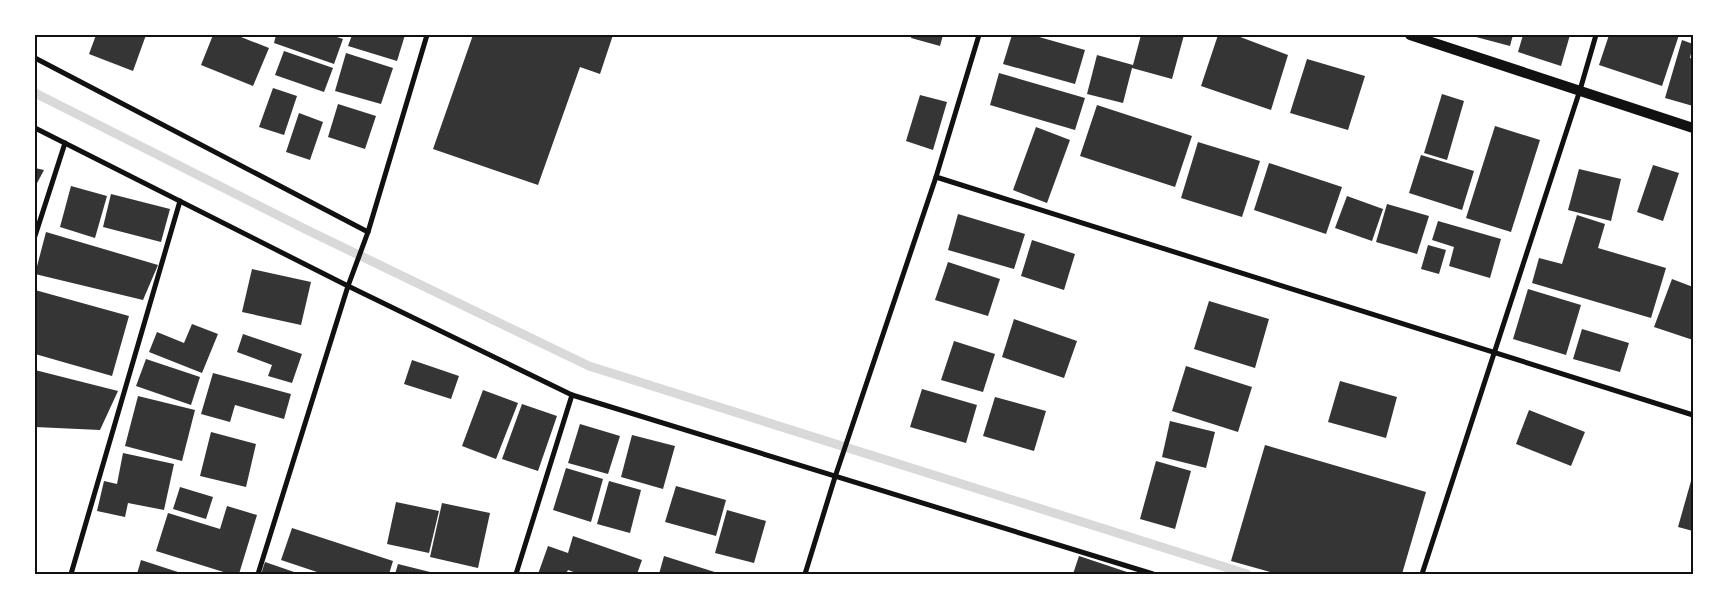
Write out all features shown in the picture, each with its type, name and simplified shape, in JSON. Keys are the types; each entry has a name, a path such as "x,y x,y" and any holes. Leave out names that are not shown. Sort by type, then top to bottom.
{"main road":[{"path":"1410,35 1693,128"}],"street":[{"path":"258,574 348,286 368,232 427,35"},
{"path":"805,574 835,477 936,177 979,35"},
{"path":"1422,574 1580,90 1596,35"},
{"path":"35,58 368,232"},
{"path":"35,128 348,286 572,395 1153,574"},
{"path":"35,236 65,143"},
{"path":"936,177 1693,415"},
{"path":"72,574 180,201"},
{"path":"516,574 572,395"}],"building":[{"path":"96,35 146,35 133,71 89,54"},
{"path":"213,35 236,35 269,48 253,86 201,65"},
{"path":"276,35 331,35 343,39 334,64 274,43"},
{"path":"352,35 405,35 397,61 348,46"},
{"path":"473,35 613,35 600,74 580,67 538,185 433,149"},
{"path":"912,35 943,35 940,46 911,38"},
{"path":"1012,35 1032,35 1085,50 1075,84 1003,64"},
{"path":"1141,35 1184,35 1172,79 1132,68 1123,103 1087,94 1097,55 1133,65"},
{"path":"1218,35 1235,35 1288,55 1271,110 1201,86"},
{"path":"1476,35 1513,35 1510,46 1476,37"},
{"path":"1523,35 1570,35 1561,66 1518,52"},
{"path":"1609,35 1679,35 1662,86 1599,65"},
{"path":"1682,40 1693,44 1690,58 1693,59 1693,106 1665,98"},
{"path":"284,51 333,68 324,92 275,75"},
{"path":"346,53 393,68 381,104 335,91"},
{"path":"1307,59 1365,76 1348,130 1290,113"},
{"path":"999,73 1085,98 1075,130 990,105"},
{"path":"273,88 297,96 284,135 259,127"},
{"path":"1442,94 1464,101 1447,160 1424,153"},
{"path":"920,95 947,102 933,150 906,141"},
{"path":"338,104 376,116 365,149 328,137"},
{"path":"1097,105 1192,136 1175,187 1080,156"},
{"path":"299,113 323,122 310,160 286,152"},
{"path":"1495,126 1540,140 1511,232 1466,218"},
{"path":"1036,127 1070,140 1047,203 1013,190"},
{"path":"1198,142 1260,161 1242,217 1181,198"},
{"path":"1421,155 1474,171 1462,210 1409,193"},
{"path":"1269,163 1342,187 1326,234 1254,210"},
{"path":"1653,165 1679,173 1663,221 1637,212"},
{"path":"35,168 44,170 35,187"},
{"path":"1579,169 1621,179 1611,221 1568,210"},
{"path":"71,186 107,196 95,238 60,227"},
{"path":"111,194 170,209 161,242 103,227"},
{"path":"1347,196 1383,209 1372,241 1335,228"},
{"path":"1387,204 1429,216 1417,254 1376,242"},
{"path":"958,214 1025,234 1014,269 948,250"},
{"path":"1577,215 1605,224 1598,248 1666,268 1651,318 1532,283 1539,258 1562,264"},
{"path":"1438,221 1501,239 1490,278 1449,266 1454,247 1432,240"},
{"path":"46,232 158,265 143,300 35,274"},
{"path":"1032,240 1075,254 1064,290 1021,276"},
{"path":"1428,245 1446,250 1439,274 1421,269"},
{"path":"948,262 1000,279 988,316 935,300"},
{"path":"252,269 311,282 301,325 242,312"},
{"path":"1672,279 1693,287 1693,340 1654,327"},
{"path":"1528,289 1581,305 1566,355 1513,339"},
{"path":"35,290 129,316 112,376 35,354"},
{"path":"1209,301 1269,319 1255,368 1194,349"},
{"path":"1014,319 1077,341 1064,378 1002,357"},
{"path":"192,324 218,334 202,373 149,352 157,332 184,343"},
{"path":"1582,329 1629,343 1620,372 1573,359"},
{"path":"243,334 302,354 292,383 268,376 272,365 237,352"},
{"path":"954,341 995,354 983,392 941,380"},
{"path":"146,359 200,377 191,405 136,386"},
{"path":"412,360 459,376 451,399 404,384"},
{"path":"1186,366 1252,387 1238,432 1172,411"},
{"path":"35,370 118,391 100,430 35,427"},
{"path":"213,373 291,394 284,419 235,405 230,422 201,414"},
{"path":"1340,381 1397,397 1386,438 1328,422"},
{"path":"922,389 977,405 966,443 910,427"},
{"path":"483,390 518,403 496,459 462,446"},
{"path":"138,396 195,410 182,461 125,446"},
{"path":"995,397 1046,411 1034,451 983,436"},
{"path":"522,404 557,416 538,471 502,459"},
{"path":"1529,410 1585,432 1571,466 1516,444"},
{"path":"1170,421 1215,432 1206,468 1162,457"},
{"path":"580,424 620,436 608,474 568,463"},
{"path":"211,432 256,444 246,487 200,476"},
{"path":"632,435 675,446 663,489 621,477"},
{"path":"1265,445 1426,492 1402,574 1277,574 1231,561"},
{"path":"123,453 174,464 164,510 128,503 125,517 97,511 104,481 117,484"},
{"path":"1156,461 1191,471 1175,529 1140,519"},
{"path":"566,468 603,479 591,522 553,510"},
{"path":"1693,474 1693,531 1678,527"},
{"path":"609,481 641,490 630,533 597,524"},
{"path":"676,486 726,500 716,536 665,522"},
{"path":"180,487 213,497 206,519 173,509"},
{"path":"396,502 439,511 429,553 387,544"},
{"path":"442,503 490,513 478,568 430,557"},
{"path":"227,506 257,515 239,574 230,574 156,551 168,513 220,529"},
{"path":"727,510 766,521 754,563 715,553"},
{"path":"292,528 393,561 389,574 323,574 281,560"},
{"path":"573,536 642,560 637,574 579,574 568,570 566,574 538,574 548,546 568,553"},
{"path":"664,556 721,574 659,574"},
{"path":"1079,556 1133,574 1073,574"},
{"path":"141,560 184,574 137,574"},
{"path":"265,562 300,574 261,574"},
{"path":"398,564 434,573 395,574"}],"waterway":[{"path":"35,93 307,230 589,366 1247,574"}]}
